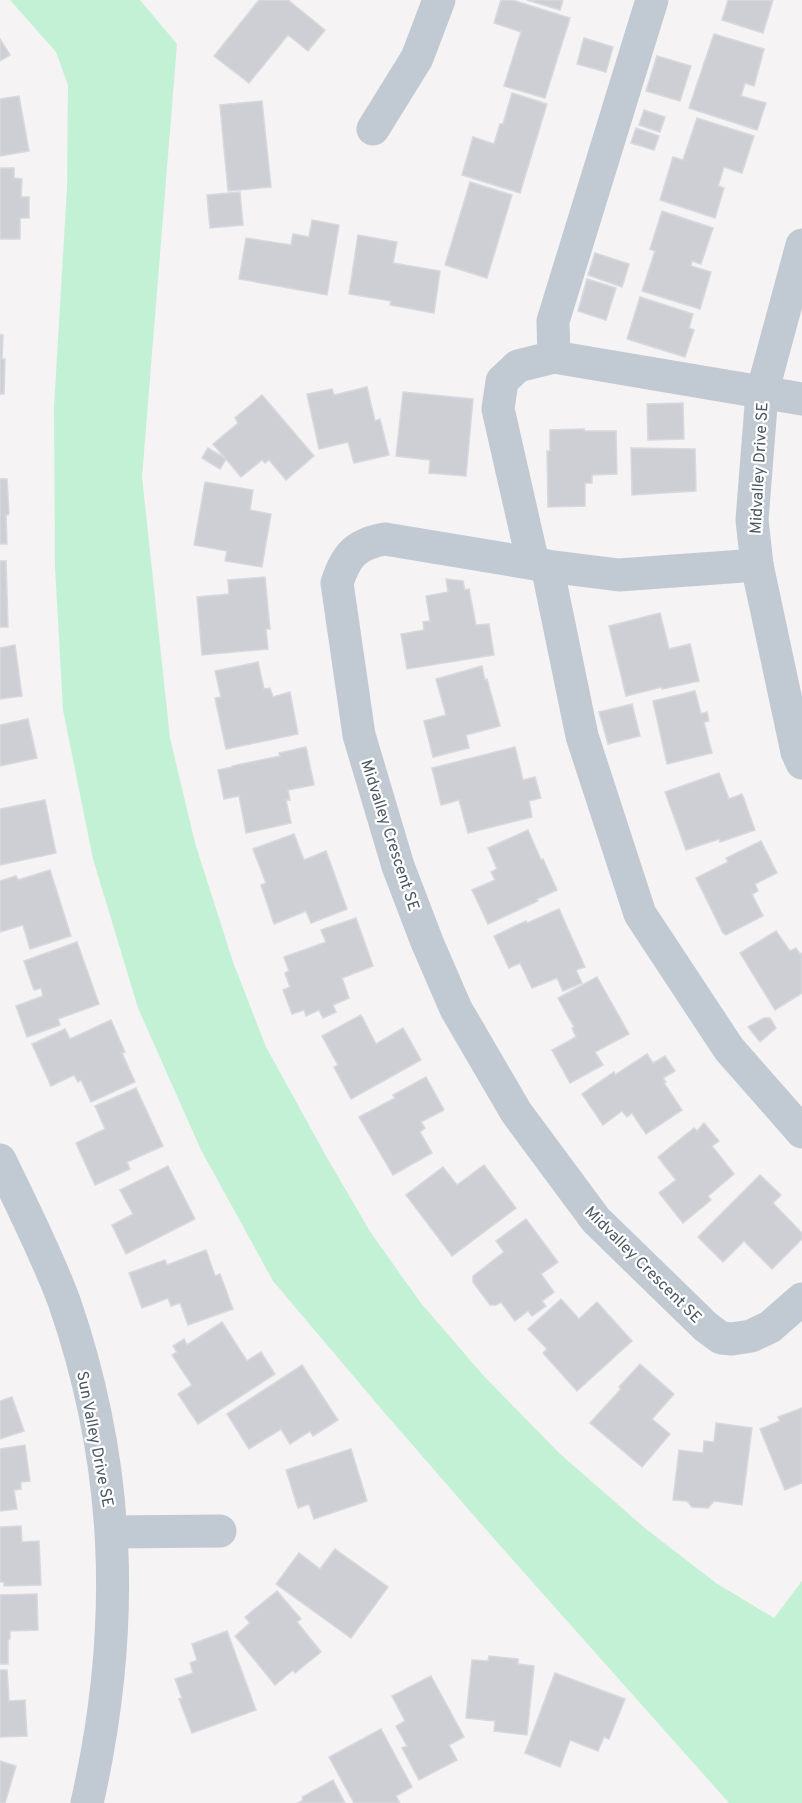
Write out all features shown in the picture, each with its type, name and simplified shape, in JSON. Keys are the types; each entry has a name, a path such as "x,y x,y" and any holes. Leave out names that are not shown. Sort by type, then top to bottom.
{"street":[{"path":"373,129 417,58 439,0"},
{"path":"554,357 553,321 652,0"},
{"name":"Midvalley Drive SE","path":"802,245 762,393 752,520 757,565 797,752 802,763"},
{"path":"802,399 554,357 518,366 502,381 498,408 582,736 640,914 729,1048 802,1132"},
{"name":"Midvalley Crescent SE","path":"757,565 620,575 540,565 385,539 368,542 353,550 341,569 337,583 359,735 398,867 456,1009 516,1112 596,1220 706,1327 721,1338 751,1336 770,1327 802,1299"},
{"name":"Sun Valley Drive SE","path":"0,1160 37,1236 63,1301 94,1409 107,1483 114,1584 112,1637 107,1700 97,1761 87,1803"},
{"path":"112,1532 220,1531"}],"green space":[{"path":"10,0 140,0 177,44 142,477 170,738 195,843 233,962 266,1047 371,1233 420,1302 482,1374 559,1453 646,1529 716,1583 774,1618 802,1581 802,1803 729,1803 489,1533 273,1281 201,1150 138,1008 93,859 63,710 55,566 54,407 67,188 68,85 56,52"}],"building":[{"path":"259,0 288,0 325,30 308,51 288,35 249,83 214,56"},
{"path":"501,0 512,0 570,18 545,98 504,86 521,32 494,23"},
{"path":"527,0 563,0 560,10"},
{"path":"728,0 773,0 763,33 722,20"},
{"path":"714,34 764,49 754,86 745,83 741,96 766,103 757,130 689,108"},
{"path":"584,38 613,47 606,72 577,64"},
{"path":"0,39 10,55 0,61"},
{"path":"657,56 691,66 680,101 646,91"},
{"path":"512,93 547,104 520,193 462,175 473,137 494,144 500,124 503,124"},
{"path":"19,96 29,151 0,156 0,99"},
{"path":"262,101 271,187 228,191 220,105"},
{"path":"644,110 665,117 660,132 639,125"},
{"path":"697,118 754,136 742,173 724,167 718,186 724,188 715,218 660,200 673,157 683,160"},
{"path":"636,128 659,136 654,150 631,143"},
{"path":"0,168 14,168 14,178 22,179 21,197 29,197 29,218 20,218 20,239 0,239"},
{"path":"470,182 512,195 487,278 445,265"},
{"path":"240,192 243,225 210,228 207,195"},
{"path":"662,211 713,228 701,264 692,261 691,266 711,272 700,309 642,291 655,251 650,249"},
{"path":"312,220 339,225 327,295 239,279 246,238 291,245 293,234 309,237"},
{"path":"358,235 397,242 393,263 440,271 434,313 390,305 391,301 349,294"},
{"path":"595,253 629,264 622,287 588,275"},
{"path":"587,279 616,288 606,320 578,311"},
{"path":"640,297 693,314 689,328 694,330 685,357 627,339"},
{"path":"0,335 3,335 2,359 5,359 4,394 0,394"},
{"path":"367,387 375,421 380,419 389,455 354,463 348,442 319,449 307,394 332,389 334,395"},
{"path":"403,392 473,399 466,476 429,473 430,460 396,456"},
{"path":"262,395 314,456 286,480 269,460 265,463 262,460 241,477 226,459 220,469 202,458 208,448 225,458 213,444 238,423 235,418"},
{"path":"683,403 684,439 648,440 647,404"},
{"path":"584,429 584,431 616,431 617,474 592,475 592,483 585,483 585,506 548,507 547,451 550,451 550,430"},
{"path":"631,448 695,449 696,491 632,495"},
{"path":"0,479 7,479 9,513 6,515 7,544 0,544"},
{"path":"205,482 253,490 250,510 271,514 262,567 225,561 227,551 194,545"},
{"path":"0,561 6,561 8,627 0,627"},
{"path":"265,577 270,629 266,629 268,649 202,655 197,597 229,594 228,580"},
{"path":"446,579 463,581 465,590 469,589 476,625 489,624 494,655 407,669 401,634 424,630 423,622 430,621 426,596 448,592"},
{"path":"660,613 669,649 690,644 699,681 626,696 609,626"},
{"path":"15,645 22,696 0,699 0,648"},
{"path":"258,662 264,689 270,688 273,697 290,692 298,734 226,749 215,698 221,697 215,671"},
{"path":"482,666 500,726 466,735 469,748 433,757 424,721 446,715 436,679"},
{"path":"695,691 701,714 707,712 709,721 704,722 712,753 667,764 653,701"},
{"path":"632,704 640,736 608,744 599,712"},
{"path":"28,719 37,758 0,766 0,725"},
{"path":"306,747 314,785 288,790 290,800 286,800 291,823 246,833 239,796 224,799 218,770 280,756 279,753"},
{"path":"515,747 523,780 535,777 541,798 529,801 532,817 468,833 459,800 441,805 432,768"},
{"path":"719,773 729,799 742,794 755,830 686,850 665,792"},
{"path":"45,800 56,853 0,865 0,809"},
{"path":"528,830 557,890 488,924 472,890 495,880 491,872 497,869 488,848"},
{"path":"294,834 304,860 326,851 347,909 311,923 306,911 274,924 261,885 266,883 253,849"},
{"path":"761,841 777,873 755,884 758,891 752,894 763,916 726,935 696,878 728,862 726,858"},
{"path":"50,870 71,936 30,949 23,925 0,932 0,881 16,876 18,880"},
{"path":"559,909 585,967 576,970 582,983 563,991 557,978 532,988 520,963 509,968 494,936"},
{"path":"356,918 373,966 342,978 349,998 333,1005 336,1012 323,1018 319,1010 306,1016 304,1010 292,1014 283,990 290,987 285,973 289,971 284,957 326,942 321,930"},
{"path":"776,931 790,951 796,948 800,954 802,953 802,993 775,1010 740,953"},
{"path":"77,942 99,1004 58,1019 60,1025 27,1037 16,1006 43,996 41,988 34,990 24,961"},
{"path":"597,977 629,1034 595,1052 603,1065 570,1083 552,1050 576,1037 572,1028 574,1027 558,998"},
{"path":"361,1015 376,1044 403,1028 421,1060 351,1099 334,1067 338,1065 322,1036"},
{"path":"764,1018 770,1018 776,1028 760,1042 748,1027"},
{"path":"111,1020 135,1082 91,1102 81,1080 78,1082 74,1075 51,1086 32,1044 65,1029 70,1039"},
{"path":"647,1054 653,1063 665,1056 675,1071 663,1078 682,1110 646,1134 632,1113 627,1117 622,1111 603,1125 582,1094 614,1072 615,1075"},
{"path":"426,1077 444,1110 421,1122 425,1128 420,1132 432,1153 393,1175 359,1117 395,1098 393,1095"},
{"path":"136,1088 163,1146 127,1162 130,1169 95,1185 76,1143 105,1129 95,1106"},
{"path":"704,1123 719,1141 712,1146 734,1174 708,1196 711,1200 683,1223 659,1193 676,1180 658,1157 694,1128 697,1131"},
{"path":"484,1165 516,1208 452,1256 406,1195 443,1167 457,1185"},
{"path":"168,1166 195,1219 126,1254 112,1225 133,1214 120,1190"},
{"path":"760,1175 781,1195 773,1203 802,1233 802,1239 772,1269 744,1241 723,1262 698,1237"},
{"path":"526,1219 558,1262 541,1274 554,1292 542,1301 546,1306 532,1316 528,1311 515,1321 501,1302 490,1305 473,1282 473,1276 504,1252 496,1241"},
{"path":"206,1250 215,1276 220,1274 233,1309 188,1325 180,1303 171,1306 168,1298 142,1308 129,1273 165,1260 167,1265"},
{"path":"561,1299 579,1319 597,1302 632,1341 577,1391 543,1353 547,1349 528,1329"},
{"path":"222,1322 247,1361 261,1352 275,1374 198,1424 178,1394 192,1385 172,1355 177,1352 173,1346 184,1339 187,1345"},
{"path":"640,1364 674,1394 652,1419 670,1434 642,1467 590,1423"},
{"path":"302,1365 338,1420 313,1436 310,1431 290,1444 281,1429 249,1449 227,1414"},
{"path":"12,1397 24,1431 0,1439 0,1401"},
{"path":"802,1408 802,1483 785,1490 760,1429 780,1421 778,1417"},
{"path":"716,1423 752,1428 742,1505 714,1501 708,1508 692,1507 687,1501 673,1500 679,1450 703,1453 704,1441 714,1442"},
{"path":"25,1445 30,1481 21,1482 21,1489 14,1490 17,1509 0,1511 0,1449"},
{"path":"351,1449 367,1501 314,1519 309,1504 298,1508 286,1470"},
{"path":"21,1526 22,1542 39,1541 41,1585 4,1586 4,1582 0,1582 0,1527"},
{"path":"335,1549 388,1587 351,1638 276,1584 299,1553 320,1569"},
{"path":"277,1591 301,1619 297,1622 321,1652 295,1673 293,1670 275,1685 235,1636 250,1623 245,1617"},
{"path":"37,1594 38,1630 10,1631 8,1664 0,1664 0,1595"},
{"path":"227,1631 256,1710 192,1733 179,1699 182,1698 175,1679 193,1673 190,1663 197,1660 192,1644"},
{"path":"489,1656 518,1659 518,1664 534,1666 527,1735 494,1731 495,1721 466,1718 472,1660 488,1661"},
{"path":"0,1670 7,1670 9,1701 25,1700 27,1736 0,1737"},
{"path":"555,1673 625,1699 609,1739 604,1737 598,1751 570,1740 560,1767 525,1753"},
{"path":"431,1676 464,1737 449,1745 457,1760 419,1780 402,1748 407,1746 396,1726 405,1721 392,1696"},
{"path":"381,1729 412,1787 396,1796 400,1803 354,1803 329,1757"},
{"path":"0,1761 16,1766 5,1803 0,1803"},
{"path":"333,1780 345,1803 298,1803 303,1800 302,1797"}]}
